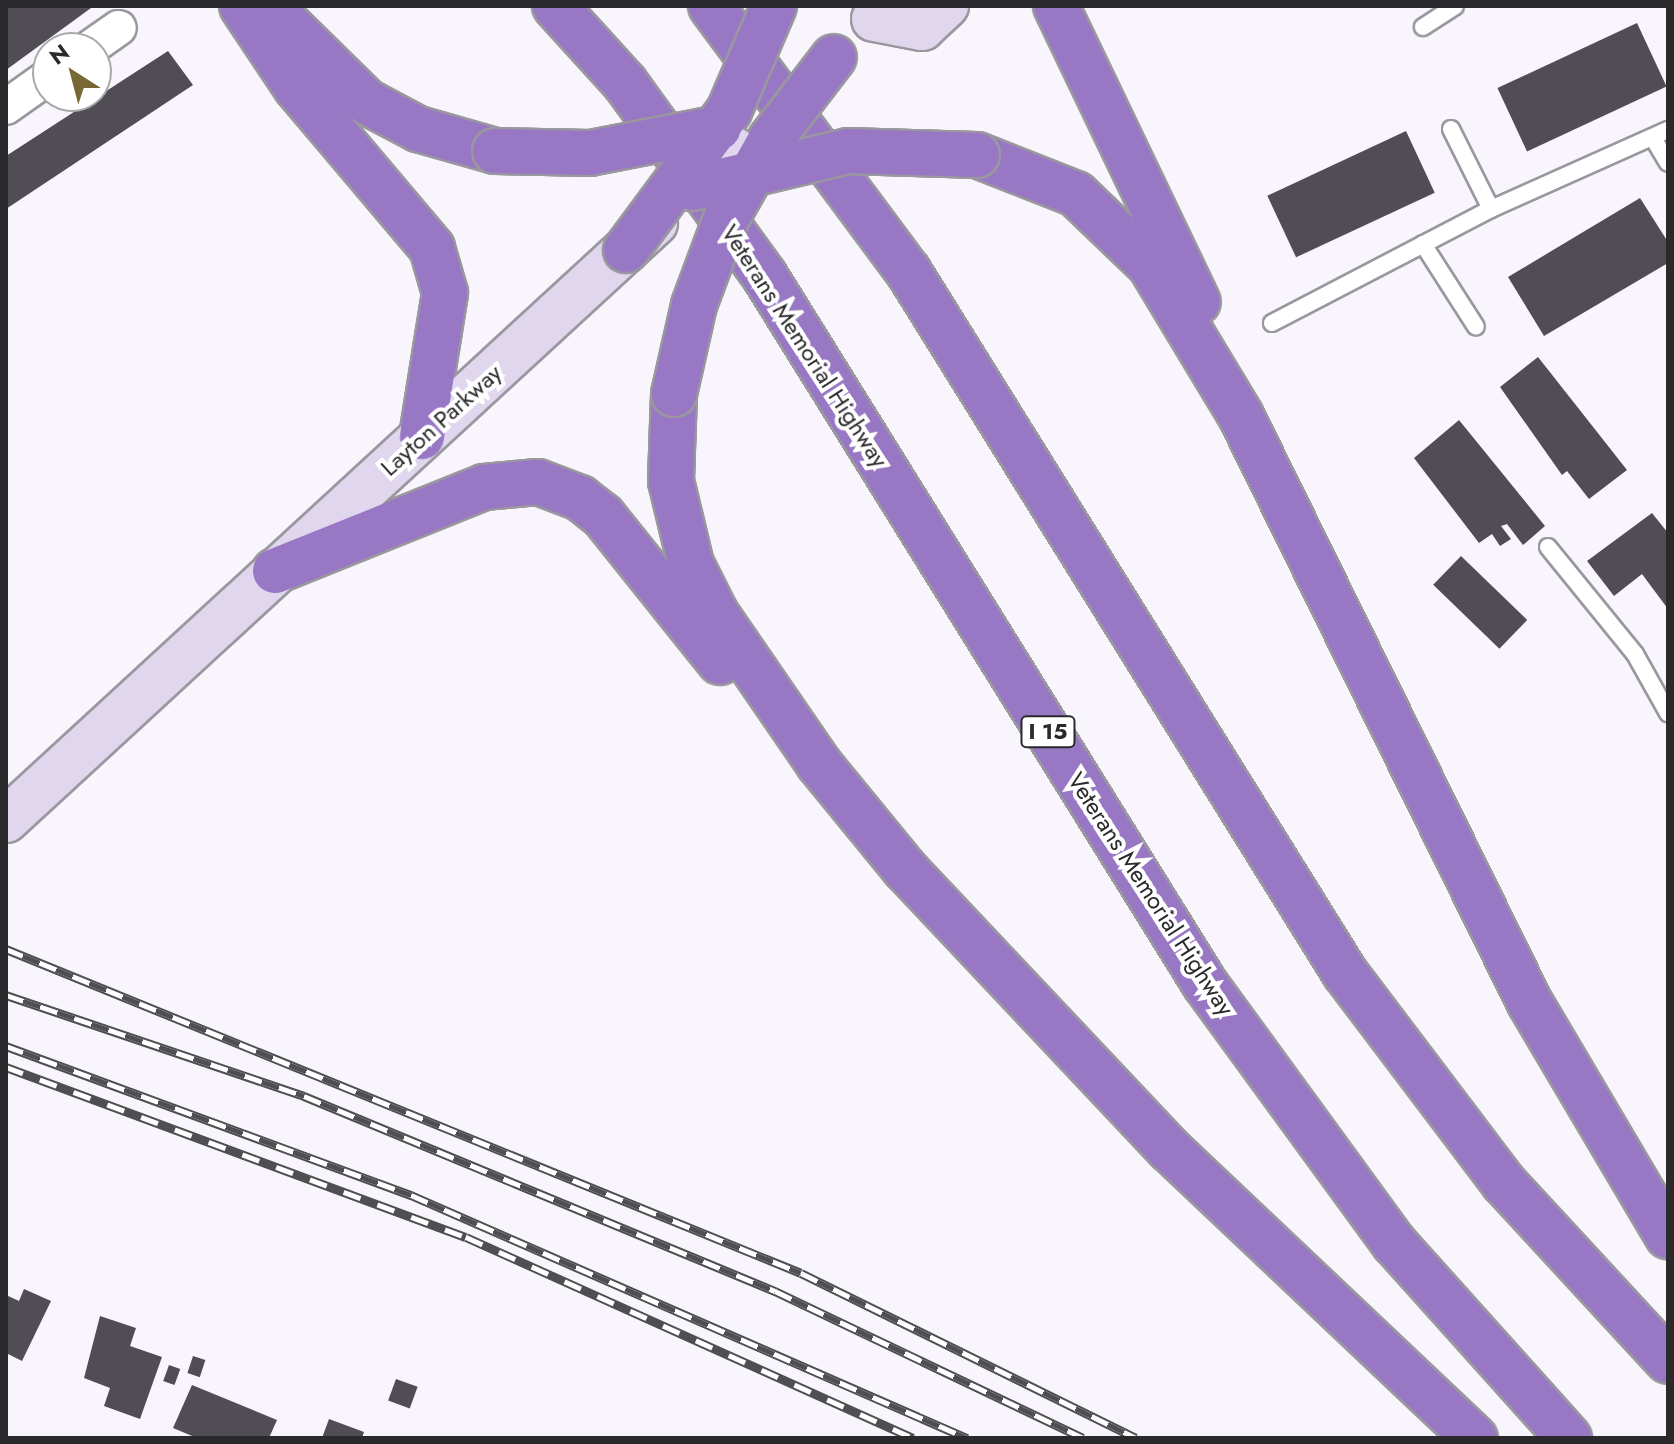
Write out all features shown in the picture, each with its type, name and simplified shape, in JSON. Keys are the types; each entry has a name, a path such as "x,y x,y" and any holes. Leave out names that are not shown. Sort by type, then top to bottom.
{"highway":[{"path":"242,6 296,87 432,248 445,293 422,437"},
{"path":"269,6 367,102 418,129 495,151 590,153 719,128 783,104"},
{"name":"Veterans Memorial Highway","path":"555,6 625,83 764,275 1205,984 1394,1243 1569,1438"},
{"path":"711,6 908,271 1345,973 1504,1183 1668,1361"},
{"path":"626,250 719,128 774,6"},
{"path":"1056,6 1185,266 1241,416 1530,1003 1668,1236"},
{"path":"834,57 753,169 700,285 674,394 671,481 691,564 716,614 819,764 905,869 1169,1149 1475,1438"},
{"path":"692,188 753,169 867,149 977,155 1059,184 1125,234 1241,416"},
{"path":"275,571 484,487 528,481 557,487 603,516 704,646 819,764"}],"main road":[{"name":"Layton Parkway","path":"6,820 834,57 875,12 922,28 946,6"}],"street":[{"path":"112,33 119,28"},
{"path":"6,107 32,88"}],"lane":[{"path":"1423,27 1455,6"},
{"path":"1451,129 1491,209"},
{"path":"1272,323 1491,209 1660,134 1668,163"},
{"path":"1423,244 1476,327"},
{"path":"1548,547 1635,654 1668,713"}],"building":[{"path":"6,6 91,8 58,32 32,32 32,51 6,70"},
{"path":"1637,23 1667,86 1527,152 1497,88"},
{"path":"168,51 193,85 6,209 6,156 74,112 112,112 112,87"},
{"path":"1406,131 1435,193 1296,257 1267,196"},
{"path":"1640,198 1668,242 1668,263 1544,336 1508,277"},
{"path":"1538,357 1627,470 1589,499 1567,471 1562,475 1500,387"},
{"path":"1459,420 1545,526 1523,545 1507,524 1501,526 1511,539 1500,546 1492,534 1479,543 1414,458"},
{"path":"1652,513 1668,533 1668,609 1642,574 1614,596 1587,561"},
{"path":"1461,556 1527,620 1499,649 1433,585"},
{"path":"24,1289 51,1301 22,1361 6,1353 6,1295 19,1301"},
{"path":"100,1316 136,1328 130,1346 162,1357 140,1419 104,1406 110,1388 84,1378"},
{"path":"193,1356 205,1360 200,1377 187,1373"},
{"path":"169,1365 180,1369 174,1385 163,1381"},
{"path":"396,1379 418,1387 410,1408 388,1401"},
{"path":"192,1385 277,1420 269,1438 197,1438 173,1428"},
{"path":"329,1419 364,1432 362,1438 322,1438"}],"railway":[{"path":"6,949 801,1273 1136,1438"},
{"path":"6,995 304,1096 775,1291 1083,1438"},
{"path":"6,1046 411,1195 967,1438"},
{"path":"6,1067 466,1237 913,1438"}]}
